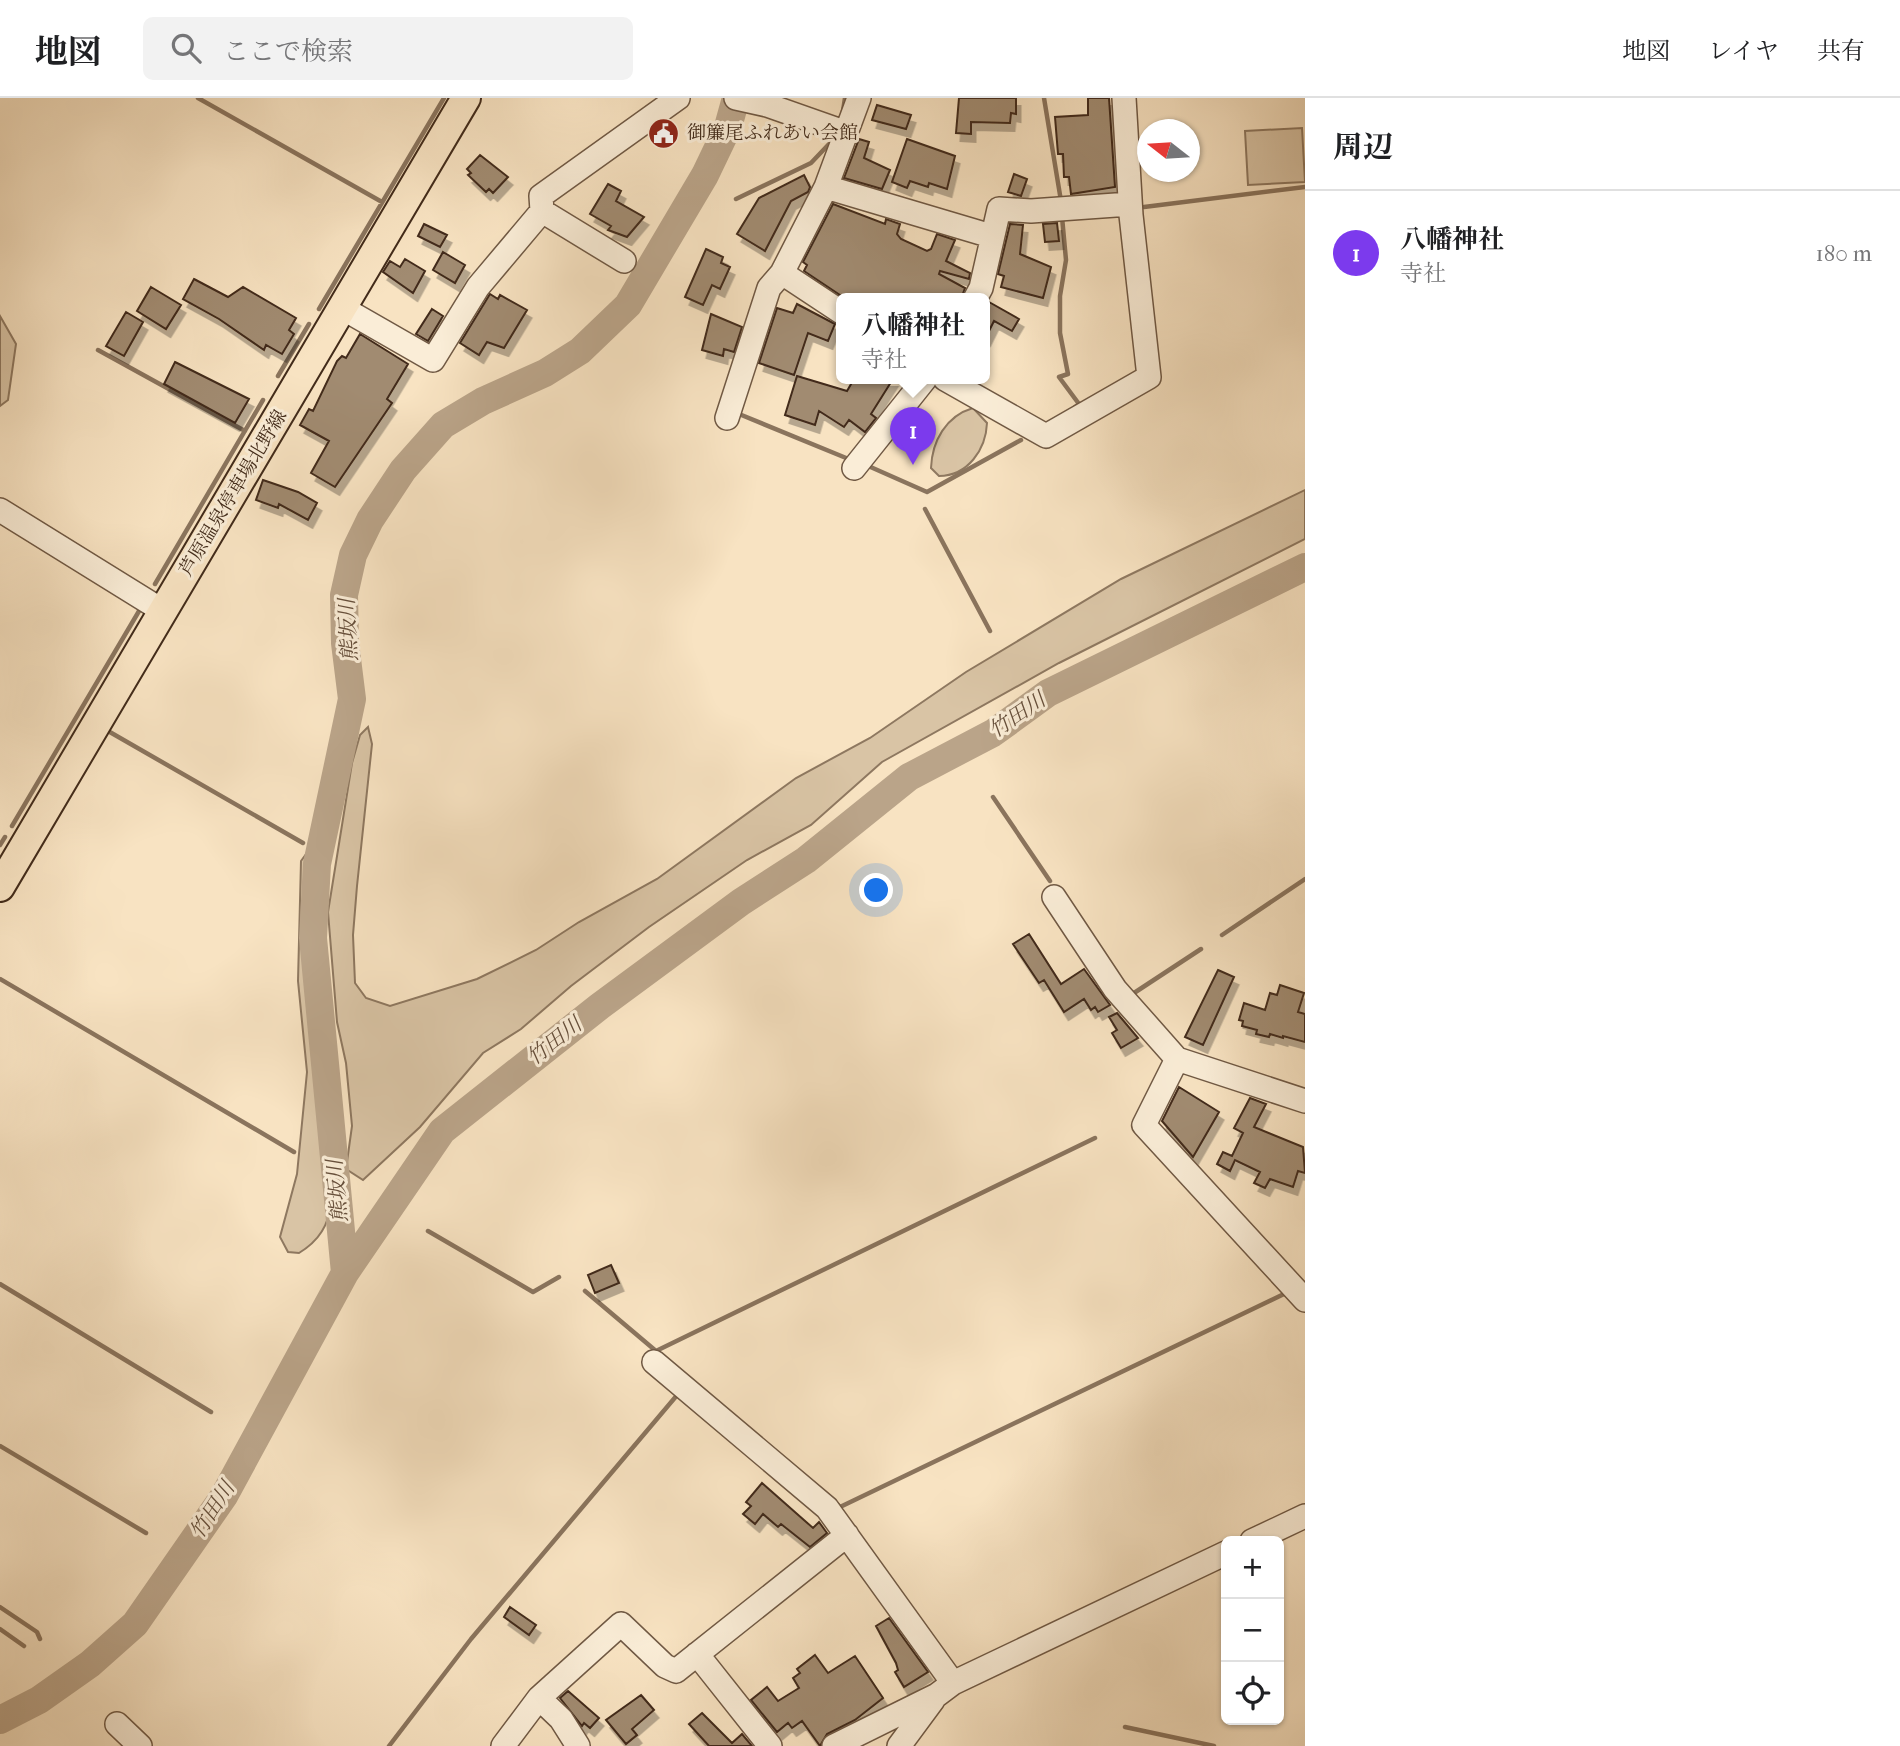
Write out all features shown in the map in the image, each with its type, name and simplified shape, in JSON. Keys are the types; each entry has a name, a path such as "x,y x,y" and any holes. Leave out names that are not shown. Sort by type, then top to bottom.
{"main road":[{"name":"芦原温泉停車場北野線","path":"0,887 344,309 466,98"}],"street":[{"path":"344,309 433,360 478,287 542,211 541,196 678,98"},
{"path":"736,98 767,105 844,132"},
{"path":"727,418 769,288 782,273 826,187 844,132 859,98"},
{"path":"955,384 1046,436 1149,377 1130,204 1124,98"},
{"path":"826,187 991,236"},
{"path":"978,293 999,209 1031,211 1130,204"},
{"path":"542,211 624,261"},
{"path":"782,273 836,309"},
{"path":"854,468 921,384"},
{"path":"0,510 163,611"},
{"path":"1054,897 1115,989 1177,1059 1305,1101"},
{"path":"1177,1059 1144,1125 1305,1300"},
{"path":"653,1362 827,1508 945,1689"},
{"path":"1263,1536 1305,1516"},
{"path":"503,1746 539,1698 621,1623 665,1666 676,1671 847,1535"},
{"path":"834,1746 1221,1555"},
{"path":"697,1654 771,1746"},
{"path":"899,1746 945,1689"},
{"path":"539,1698 561,1719 579,1746"},
{"path":"117,1724 140,1746"}],"shaded area":[{"path":"1302,128 1305,182 1248,185 1245,131"},
{"path":"0,316 16,344 8,400 0,406"},
{"path":"973,408 987,423 979,451 967,466 959,471 939,476 931,468 934,448 942,431 955,417"},
{"path":"1305,490 1305,539 1059,663 882,762 811,825 747,860 649,927 571,986 521,1029 483,1053 420,1127 363,1180 346,1169 352,1126 346,1063 337,1022 328,912 352,763 360,735 368,727 372,744 353,935 355,983 366,998 390,1006 477,979 536,950 579,922 657,879 796,778 870,738 966,672 1121,579"},
{"path":"309,850 313,865 308,920 311,998 330,1205 321,1233 299,1253 288,1252 280,1237 297,1174 307,1072 298,981 301,861"}],"building":[{"path":"959,98 1016,98 1016,114 1011,113 1010,123 971,122 971,134 956,133"},
{"path":"1088,98 1109,98 1115,187 1071,194 1069,177 1064,177 1063,154 1058,154 1055,117 1088,115"},
{"path":"877,105 911,115 906,129 872,120"},
{"path":"859,139 869,142 864,158 890,170 882,189 844,178"},
{"path":"907,139 955,156 947,189 910,181 907,188 892,182"},
{"path":"480,155 508,177 493,193 489,189 486,192 468,175 471,173 467,169"},
{"path":"1014,174 1027,179 1021,196 1008,192"},
{"path":"804,175 810,187 808,192 791,201 765,251 737,234 759,198"},
{"path":"608,184 621,191 616,201 644,217 627,237 608,230 611,226 590,214"},
{"path":"833,204 885,224 886,219 900,224 897,234 901,239 927,251 931,249 937,234 955,240 946,261 970,273 969,279 940,271 939,274 965,288 963,293 837,293 804,271 807,265 803,262"},
{"path":"1057,223 1059,241 1045,242 1043,224"},
{"path":"424,224 447,235 440,247 418,236"},
{"path":"1010,224 1023,225 1020,254 1051,267 1043,298 1001,287 1004,276 998,274"},
{"path":"706,249 723,257 721,263 730,267 720,289 712,285 703,305 685,297"},
{"path":"443,252 465,265 455,283 433,270"},
{"path":"405,259 425,271 413,293 383,272 390,261 400,267"},
{"path":"194,279 228,297 243,287 296,318 289,330 294,334 282,354 266,345 264,350 219,319 183,299"},
{"path":"151,287 181,305 166,329 137,311"},
{"path":"490,294 498,299 500,295 527,310 504,348 487,342 479,355 460,343"},
{"path":"990,303 1019,319 1012,331 994,321 990,329"},
{"path":"797,304 835,324 828,341 808,333 794,375 759,363 777,308 793,313"},
{"path":"432,309 443,316 428,341 416,334"},
{"path":"126,312 143,322 124,356 106,346"},
{"path":"711,314 742,327 734,352 724,349 723,356 702,350"},
{"path":"360,334 408,364 387,399 392,403 335,487 311,473 329,441 300,425 309,409 313,411 337,361 342,356 346,358"},
{"path":"175,362 249,399 235,423 164,384"},
{"path":"797,376 847,391 851,384 890,384 871,414 876,418 865,432 849,420 844,427 819,411 815,425 785,415"},
{"path":"263,480 298,492 317,503 308,520 279,504 278,508 256,500"},
{"path":"1029,934 1061,984 1084,969 1110,1005 1098,1012 1095,1007 1091,1010 1084,999 1064,1012 1044,980 1039,983 1013,944"},
{"path":"1218,970 1234,977 1203,1045 1185,1037"},
{"path":"1280,985 1304,993 1298,1012 1305,1014 1305,1042 1283,1036 1256,1034 1257,1030 1242,1026 1243,1021 1239,1020 1244,1003 1265,1010 1270,993 1277,995"},
{"path":"1117,1013 1138,1038 1121,1048 1112,1033 1117,1030 1109,1017"},
{"path":"1179,1087 1219,1112 1193,1157 1162,1121"},
{"path":"1250,1098 1266,1104 1254,1127 1303,1147 1305,1173 1298,1171 1293,1187 1270,1179 1265,1188 1254,1183 1260,1172 1235,1160 1230,1171 1217,1164 1223,1152 1232,1156 1243,1133 1234,1128"},
{"path":"611,1265 619,1283 595,1293 588,1275"},
{"path":"762,1483 813,1528 819,1522 827,1533 810,1547 781,1524 778,1527 763,1514 755,1524 743,1514 751,1506 746,1502"},
{"path":"510,1607 536,1625 529,1635 504,1617"},
{"path":"889,1618 928,1672 904,1687 895,1672 898,1670 896,1663 876,1626"},
{"path":"815,1655 828,1673 855,1656 883,1698 855,1720 827,1734 820,1746 802,1721 792,1728 788,1723 777,1732 751,1700 767,1687 778,1701 799,1688 793,1678 800,1673 797,1669"},
{"path":"568,1691 599,1718 590,1728 584,1723 582,1726 560,1698"},
{"path":"641,1695 654,1710 632,1729 637,1735 626,1744 606,1720"},
{"path":"702,1713 732,1743 742,1734 752,1746 709,1746 689,1724"}],"waterway":[{"path":"198,98 382,202"},
{"path":"319,309 444,98"},
{"name":"熊坂川","path":"345,1273 313,938 317,864 352,699 345,643 344,595 353,555 370,520 403,470 443,425 483,401 545,373 580,351 628,305 705,175 728,127 736,98"},
{"path":"843,111 845,98"},
{"path":"1044,98 1061,201"},
{"path":"736,199 811,163 830,143"},
{"path":"1144,207 1305,187"},
{"path":"1062,217 1066,260 1060,296 1060,333 1068,374 1059,377 1079,404 1074,408"},
{"path":"278,376 309,324"},
{"path":"98,350 245,431"},
{"path":"155,584 263,400"},
{"path":"739,414 851,460"},
{"path":"866,465 927,492 1021,440"},
{"path":"925,509 990,631"},
{"name":"竹田川","path":"0,1720 39,1700 90,1664 135,1624 224,1496 345,1273 442,1131 600,1006 741,902 806,860 909,777 993,733 1048,693 1305,567"},
{"path":"12,826 142,606"},
{"path":"108,731 303,843"},
{"path":"993,797 1050,881"},
{"path":"0,845 5,837"},
{"path":"1222,935 1305,879"},
{"path":"1134,993 1201,949"},
{"path":"0,979 294,1152"},
{"path":"585,1291 656,1351 1095,1138"},
{"path":"428,1231 533,1292 559,1277"},
{"path":"0,1284 211,1412"},
{"path":"838,1505 840,1507 1284,1294"},
{"path":"389,1746 471,1639 678,1394"},
{"path":"0,1446 146,1533"},
{"path":"0,1607 37,1632 40,1639"},
{"path":"0,1629 24,1646"},
{"path":"1125,1727 1214,1746"}],"place":[{"name":"御簾尾ふれあい会館","path":"664,133"},
{"name":"八幡神社","path":"913,465"}]}
